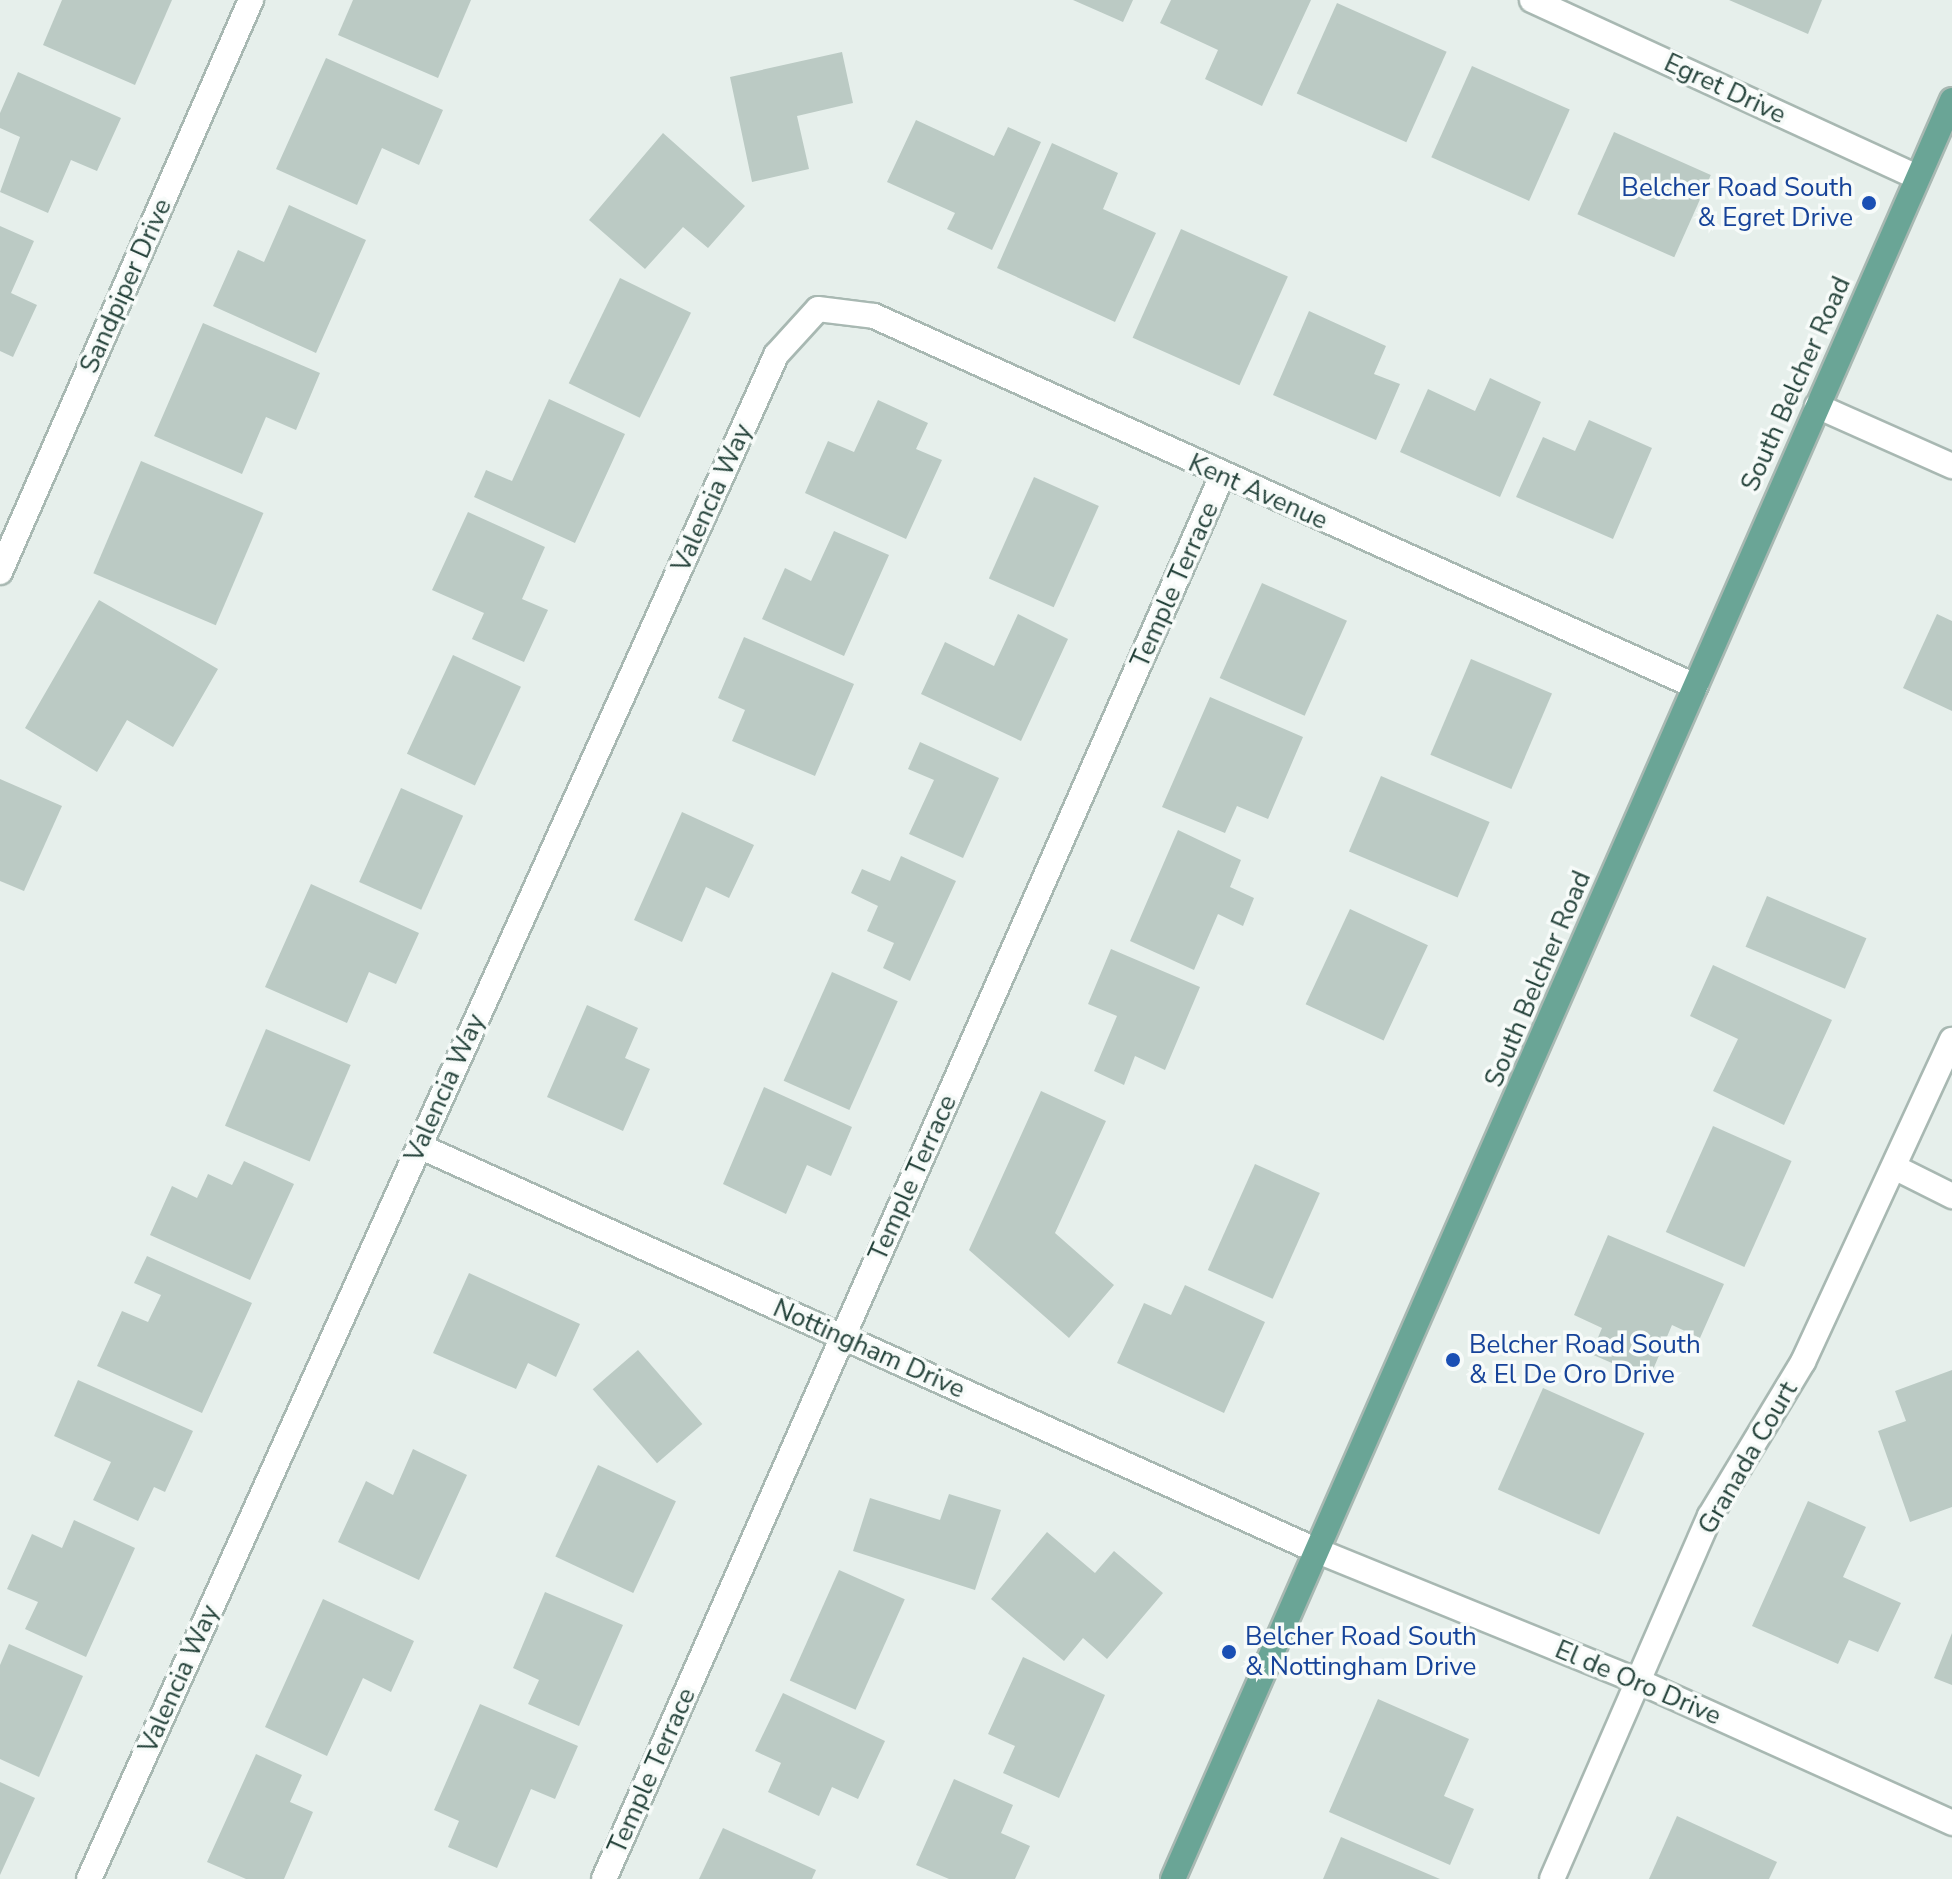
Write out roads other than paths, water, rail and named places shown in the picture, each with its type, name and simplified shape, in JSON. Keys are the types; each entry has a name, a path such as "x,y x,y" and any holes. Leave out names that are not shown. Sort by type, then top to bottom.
{"main road":[{"name":"South Belcher Road","path":"1173,1879 1320,1552 1952,100"}],"street":[{"name":"Sandpiper Drive","path":"0,572 251,0"},
{"name":"Egret Drive","path":"1532,0 1917,177"},
{"name":"Kent Avenue","path":"818,309 874,316 1222,476 1695,686"},
{"name":"Valencia Way","path":"89,1879 776,355 818,309"},
{"path":"1817,406 1952,466"},
{"name":"Temple Terrace","path":"604,1879 1222,476"},
{"name":"Granada Court","path":"1552,1879 1710,1516 1803,1362 1896,1168 1952,1040"},
{"name":"Nottingham Drive","path":"419,1146 1320,1552"},
{"path":"1896,1168 1952,1196"},
{"name":"El de Oro Drive","path":"1320,1552 1638,1681 1952,1823"}],"place":[{"name":"Belcher Road South & Egret Drive","path":"1869,203"},
{"name":"Belcher Road South & El De Oro Drive","path":"1453,1360"},
{"name":"Belcher Road South & Nottingham Drive","path":"1229,1652"}]}
